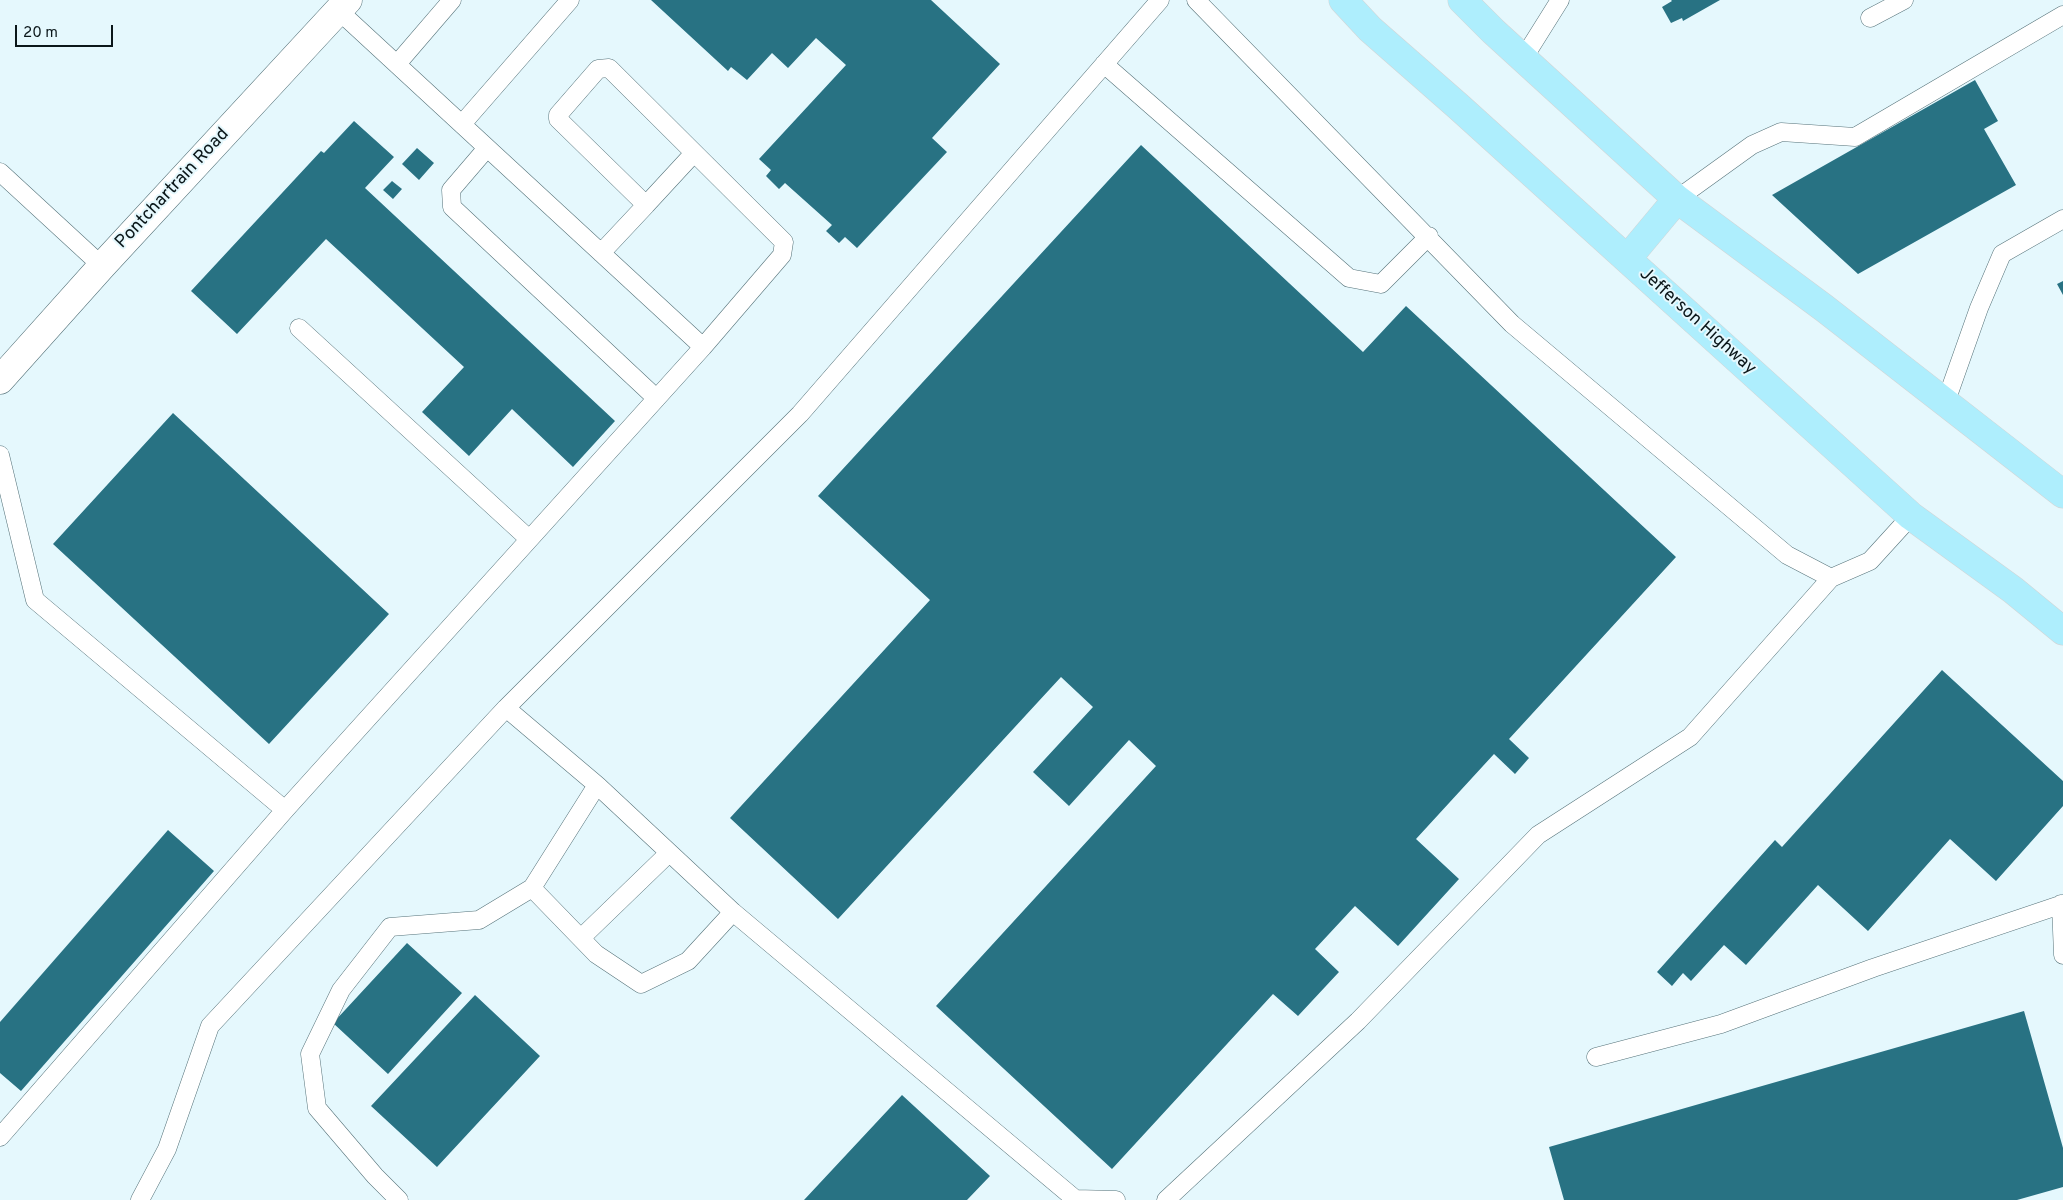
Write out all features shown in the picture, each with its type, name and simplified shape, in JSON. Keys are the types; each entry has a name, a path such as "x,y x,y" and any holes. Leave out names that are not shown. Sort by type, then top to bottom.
{"main road":[{"name":"Jefferson Highway","path":"1343,0 1370,29 1911,516 2013,590 2063,631"},
{"path":"1462,0 1523,59 1678,199 1824,308 2063,494"},
{"path":"1627,259 1678,199"}],"street":[{"name":"Pontchartrain Road","path":"0,380 102,266 344,5"}],"lane":[{"path":"397,64 452,0"},
{"path":"462,124 570,0"},
{"path":"140,1200 167,1149 210,1026 506,708 800,414 1160,0"},
{"path":"1196,0 1520,330 1787,554 1831,578"},
{"path":"1523,59 1560,0"},
{"path":"1870,18 1904,0"},
{"path":"344,5 397,64 703,347"},
{"path":"1678,199 1752,145 1781,132 1855,137 2063,15"},
{"path":"1104,64 1349,278 1381,284 1429,236"},
{"path":"0,1137 285,810 703,347 782,255 784,242 608,68 598,69 558,115 558,119 646,205"},
{"path":"487,148 451,190 452,207 656,398"},
{"path":"601,253 694,153"},
{"path":"0,172 102,266"},
{"path":"1945,404 2002,254 2063,219"},
{"path":"299,328 529,540"},
{"path":"0,456 35,600 285,810"},
{"path":"1166,1200 1358,1021 1538,835 1690,737 1831,578 1870,561 1911,516"},
{"path":"506,708 597,786 733,912 1075,1199 1116,1200"},
{"path":"400,1200 375,1176 317,1108 310,1054 341,990 390,926 479,920 532,888 597,786"},
{"path":"581,938 669,853"},
{"path":"532,888 596,954 641,984 688,961 733,912"},
{"path":"1596,1057 1721,1024 1873,968 2062,904 2063,955"}],"building":[{"path":"651,0 931,0 1000,64 932,138 947,152 857,248 845,237 839,243 826,231 832,225 785,183 779,189 766,176 771,170 759,159 846,65 816,38 788,68 772,53 747,80 731,67 728,71"},
{"path":"1671,0 1720,0 1683,21 1682,18 1671,23 1662,7"},
{"path":"1975,80 1998,121 1984,129 2016,185 1858,274 1772,195"},
{"path":"354,121 394,157 365,188 615,421 573,467 512,409 469,456 422,412 464,367 326,239 237,334 191,291 321,151 324,153"},
{"path":"1141,145 1363,352 1406,306 1676,557 1509,739 1529,758 1515,774 1494,754 1416,839 1459,879 1398,946 1355,906 1315,949 1339,972 1298,1016 1273,994 1112,1169 936,1006 1156,766 1129,740 1069,806 1033,772 1093,707 1061,677 838,919 730,818 930,600 818,496"},
{"path":"417,148 434,163 419,180 402,164"},
{"path":"392,181 402,189 393,199 383,190"},
{"path":"2063,281 2063,295 2057,284"},
{"path":"173,413 389,614 269,744 53,544"},
{"path":"1942,670 2063,781 2063,806 1996,881 1950,839 1868,931 1818,885 1746,965 1724,945 1691,981 1683,973 1672,986 1657,972 1775,840 1782,847"},
{"path":"168,830 214,871 21,1091 0,1073 0,1022"},
{"path":"407,943 462,993 388,1074 333,1023"},
{"path":"475,995 540,1056 437,1167 371,1106"},
{"path":"2024,1011 2063,1148 2063,1187 2017,1200 1564,1200 1549,1147"},
{"path":"902,1095 990,1176 967,1200 804,1200"}]}
